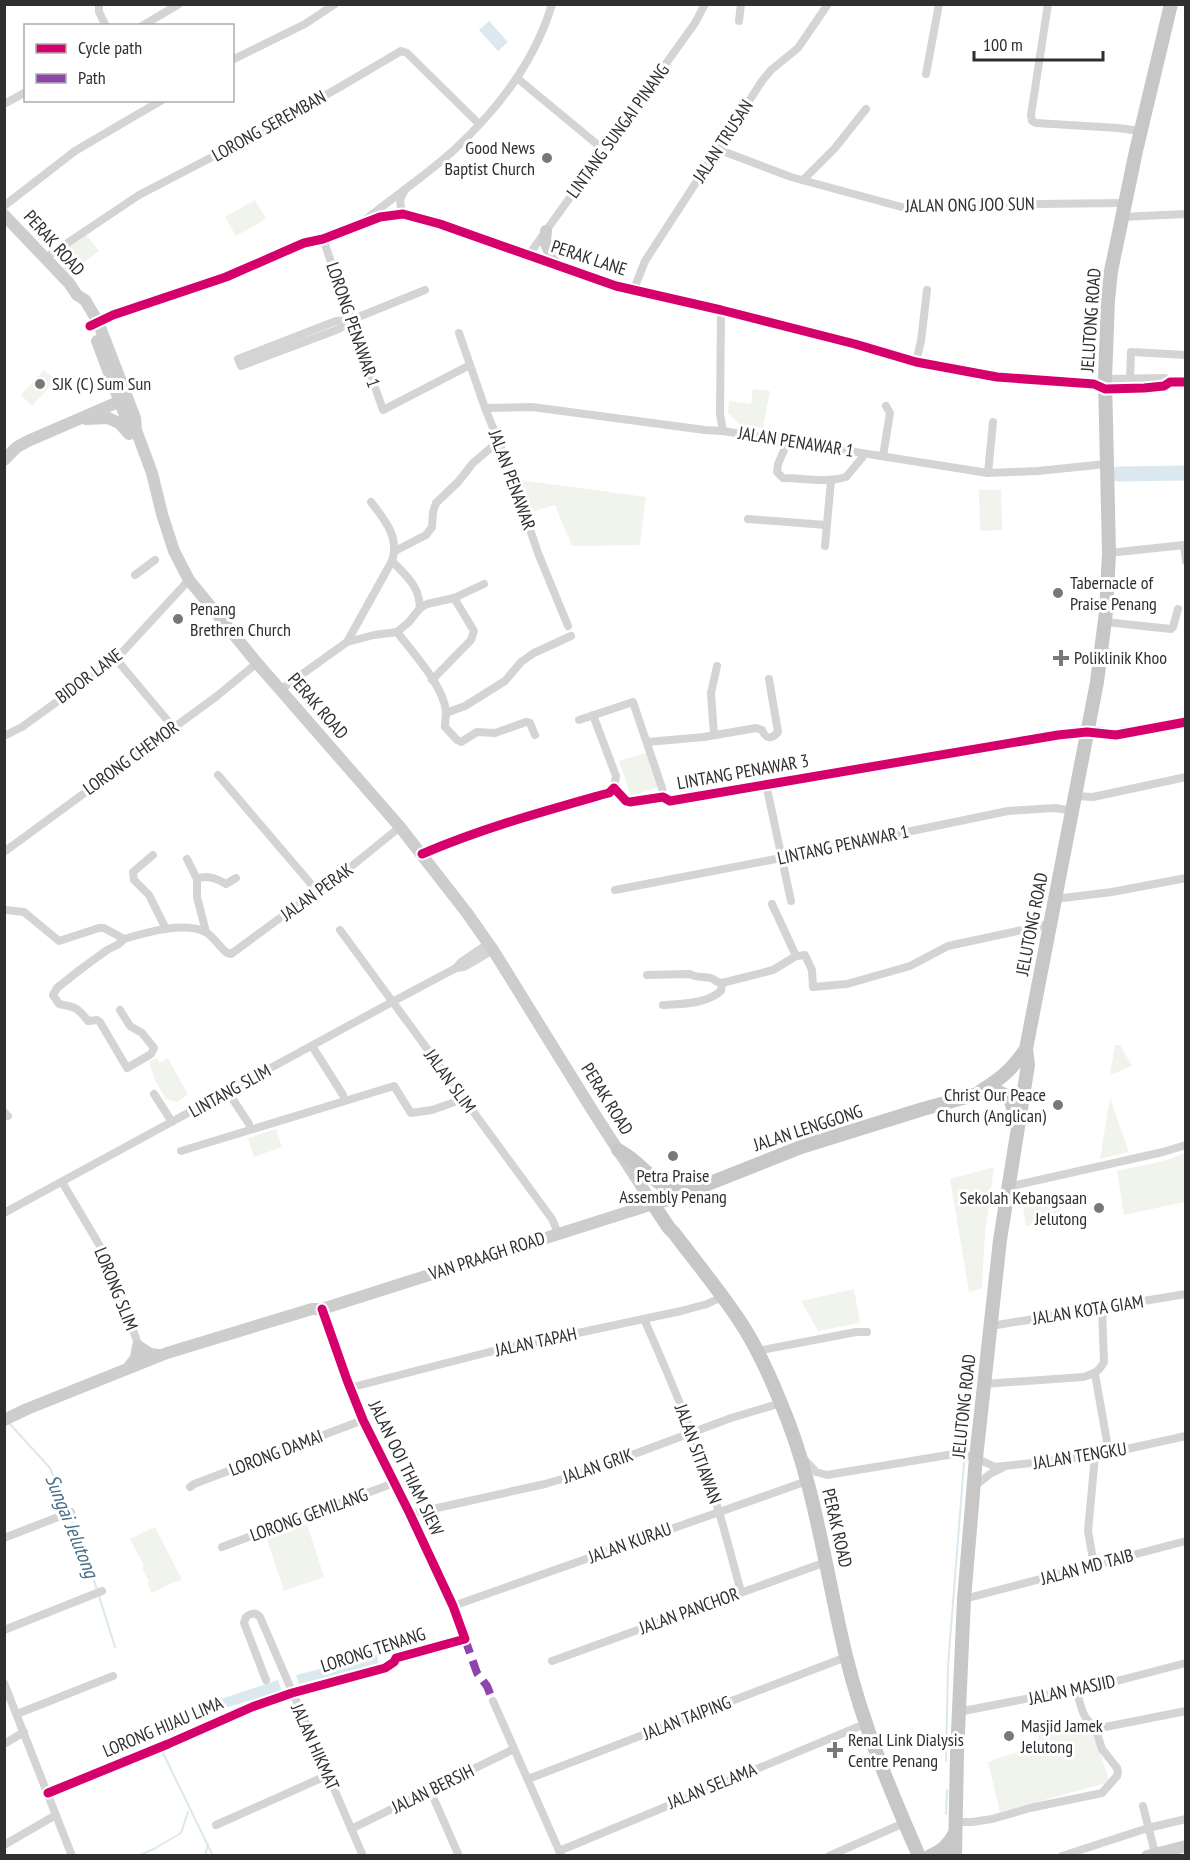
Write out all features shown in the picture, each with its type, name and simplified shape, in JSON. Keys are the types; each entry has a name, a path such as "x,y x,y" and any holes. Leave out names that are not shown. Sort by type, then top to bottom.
{"main road":[{"name":"JELUTONG ROAD","path":"955,1856 958,1712 964,1593 976,1458 999,1252 1028,1065 1026,1048 1097,682 1105,622 1109,553 1101,384 1111,271 1124,203 1170,4"},
{"name":"PERAK LANE","path":"94,324 113,315 226,277 304,243 322,239 380,217 403,214 440,224 616,286 721,310 916,362 997,377 1101,384"},
{"name":"PERAK ROAD","path":"4,215 69,284 77,296 78,304 106,342 124,399 127,421 136,430 142,445 174,552 189,580 280,690 400,827 491,947 618,1150 657,1202 669,1228 740,1321 757,1351 781,1403 800,1455 846,1657 865,1724 917,1853"},
{"path":"546,231 545,241 555,265"},
{"path":"106,342 106,331 114,322 245,276 307,250 322,239"},
{"name":"PERAK ROAD","path":"94,324 124,399"},
{"path":"4,460 16,447 124,399"},
{"path":"79,418 108,418 115,421 142,445"},
{"name":"JALAN LENGGONG","path":"977,1094 1003,1077 1026,1048"},
{"name":"JALAN LENGGONG","path":"657,1202 801,1148 992,1090 1008,1098 1015,1110 995,1247 999,1252"},
{"path":"618,1150 629,1156 660,1184 672,1191 685,1193"},
{"name":"VAN PRAAGH ROAD","path":"9,1418 28,1415 161,1355 312,1309 322,1309 657,1202"},
{"name":"VAN PRAAGH ROAD","path":"9,1418 27,1408 129,1367 315,1316 322,1309"},
{"path":"129,1367 136,1358 138,1346 150,1354 161,1355"},
{"path":"917,1853 930,1856 938,1853 948,1845 956,1827"},
{"path":"1151,1854 1185,1846"}],"street":[{"path":"99,4 99,12 105,24"},
{"path":"144,24 162,9 179,4"},
{"path":"234,59 304,24 335,4"},
{"path":"362,223 454,149 479,124 517,78 535,49 552,4"},
{"name":"LINTANG SUNGAI PINANG","path":"528,256 695,23 705,4"},
{"path":"740,21 741,4"},
{"name":"JALAN TRUSAN","path":"634,289 645,261 762,81 771,70 798,48 828,4"},
{"path":"926,74 939,4"},
{"path":"1048,4 1031,115 1032,121 1140,131"},
{"name":"LORONG SEREMBAN","path":"45,258 139,195 251,137 401,51 407,53 479,124"},
{"path":"517,78 604,150"},
{"path":"4,104 24,93"},
{"path":"4,206 75,151 159,102"},
{"path":"803,180 835,148 866,109"},
{"name":"JALAN ONG JOO SUN","path":"717,149 803,180 909,209 928,210 940,205 1124,203"},
{"path":"403,214 399,202 408,186"},
{"path":"1121,217 1185,214"},
{"name":"LORONG PENAWAR 1","path":"322,239 383,410 470,365"},
{"path":"351,320 336,321 238,359 241,366 339,329 351,320 425,290"},
{"path":"916,362 927,290"},
{"path":"721,310 720,414 723,430 728,435 784,445 777,472 783,478 831,480 846,477 862,458"},
{"name":"JALAN PENAWAR","path":"459,333 538,553 568,626"},
{"path":"1130,378 1131,352 1185,355"},
{"path":"1101,384 1130,378 1165,378 1170,382"},
{"path":"1101,384 1164,386 1170,382 1185,382"},
{"path":"883,456 890,413 886,406"},
{"name":"JALAN PENAWAR 1","path":"485,408 532,407 705,430 723,430 988,473 1038,471 1106,464"},
{"path":"988,473 993,422"},
{"path":"395,551 426,535 432,527 436,503 458,482 473,463 499,441"},
{"path":"825,546 828,536 826,525 831,480"},
{"path":"347,642 392,561 395,551 392,534 385,520 371,502"},
{"path":"748,519 826,525"},
{"path":"1109,553 1184,545 1185,561"},
{"path":"135,575 155,560"},
{"path":"392,561 412,581 417,590 420,608"},
{"name":"BIDOR LANE","path":"4,736 21,727 116,659 189,580"},
{"path":"280,690 347,642 397,632 420,608 427,604 454,598 484,584"},
{"path":"432,680 471,640 473,635 474,631 454,598"},
{"path":"1105,622 1171,629 1178,609"},
{"path":"397,632 432,680 443,700 446,713 445,727 459,742 477,732 495,733 526,722 530,723 535,735"},
{"path":"446,713 465,706 505,681 534,653 571,636"},
{"path":"116,659 173,727"},
{"name":"LORONG CHEMOR","path":"4,852 217,696 257,663"},
{"path":"714,735 711,693 717,666"},
{"path":"647,742 704,737 759,728 765,737 774,736 778,732 770,679"},
{"path":"579,720 633,702 663,797"},
{"path":"422,854 534,814 609,793 614,788 616,776 593,715"},
{"name":"LINTANG PENAWAR 3","path":"614,788 626,801 630,802 663,797 670,801 1058,735 1087,732 1116,735 1185,722"},
{"path":"218,775 317,891"},
{"path":"1075,796 1093,797 1185,777"},
{"path":"766,784 790,901"},
{"name":"LINTANG PENAWAR 1","path":"615,890 1008,811 1055,808 1073,811"},
{"name":"JALAN PERAK","path":"206,932 227,953 231,954 335,879 400,827"},
{"path":"153,855 133,872 134,880 149,895 166,929"},
{"path":"120,1010 130,1026 142,1033 154,1048 151,1054 127,1068 100,1022 88,1021 78,1009 59,1004 53,992 124,939 166,929 187,928 206,932 197,897 198,879 187,859"},
{"path":"198,879 213,877 226,884 236,878"},
{"path":"1055,899 1112,892 1185,878"},
{"path":"772,904 796,956"},
{"path":"4,909 24,912 59,941 99,928 104,928 124,939"},
{"path":"647,975 690,974 695,978 711,978 717,983 722,983 773,970 796,956 806,955 812,969 813,987 847,984 910,966 948,946 1050,924"},
{"name":"JALAN SLIM","path":"340,930 552,1219 558,1233"},
{"name":"LINTANG SLIM","path":"4,1214 392,1002 456,968 464,968 491,947"},
{"path":"663,1005 694,1002 713,997 721,991 722,983"},
{"path":"312,1046 343,1095"},
{"path":"181,1151 394,1086 411,1113 432,1110 463,1099"},
{"path":"228,1092 249,1124"},
{"path":"154,1094 172,1122"},
{"path":"1008,1187 1185,1145"},
{"name":"LORONG SLIM","path":"62,1182 110,1263 145,1364"},
{"name":"JALAN KOTA GIAM","path":"991,1326 1185,1294"},
{"name":"JALAN TAPAH","path":"350,1388 489,1352 644,1320 707,1304 722,1297"},
{"path":"984,1384 1083,1377 1095,1374 1104,1362 1102,1308"},
{"name":"JALAN OOI THIAM SIEW","path":"322,1309 363,1420 453,1606 465,1639"},
{"name":"JALAN SITIAWAN","path":"644,1320 674,1386 692,1433 719,1511 741,1592"},
{"path":"757,1351 856,1332 867,1332"},
{"path":"1095,1374 1108,1453"},
{"name":"JALAN GRIK","path":"410,1514 546,1484 586,1472 731,1418 781,1403"},
{"name":"LORONG DAMAI","path":"190,1487 363,1420"},
{"name":"JALAN TENGKU","path":"800,1455 816,1472 827,1475 960,1453 995,1467 1095,1456 1185,1436"},
{"path":"1094,1565 1088,1536 1095,1456"},
{"path":"975,1486 990,1474 1008,1466"},
{"name":"JALAN KURAU","path":"453,1606 807,1481"},
{"name":"LORONG GEMILANG","path":"222,1547 394,1483"},
{"path":"4,1538 67,1513"},
{"name":"JALAN MD TAIB","path":"964,1593 988,1593 1185,1541"},
{"name":"JALAN PANCHOR","path":"552,1661 826,1562"},
{"path":"4,1630 102,1591"},
{"name":"JALAN HIKMAT","path":"266,1680 244,1623 246,1617 251,1614 260,1617 363,1856"},
{"name":"LORONG TENANG","path":"290,1690 386,1668 396,1658 465,1639"},
{"name":"JALAN TAIPING","path":"528,1779 846,1657"},
{"name":"JALAN MASJID","path":"958,1712 1113,1682 1185,1663"},
{"path":"16,1714 113,1676"},
{"path":"4,1683 72,1856"},
{"path":"1077,1689 1086,1719 1095,1727 1100,1728 1185,1711"},
{"name":"LORONG HIJAU LIMA","path":"48,1793 168,1744 290,1690"},
{"path":"493,1701 561,1853"},
{"name":"JALAN SELAMA","path":"561,1853 621,1824 865,1724"},
{"path":"956,1827 1106,1790 1118,1772 1102,1749 1095,1727"},
{"path":"4,1744 24,1732"},
{"name":"JALAN BERSIH","path":"351,1829 514,1749"},
{"path":"216,1825 328,1775"},
{"path":"430,1790 459,1856"},
{"path":"1143,1806 1151,1854"},
{"path":"4,1845 56,1815"},
{"path":"1062,1856 1148,1827 1185,1819"},
{"path":"829,1856 904,1823"}],"shaded area":[{"path":"489,21 508,42 498,51 479,30"},
{"path":"255,200 266,219 236,236 225,217"},
{"path":"85,233 99,251 68,274 54,255"},
{"path":"44,370 56,380 32,406 21,395"},
{"path":"753,389 770,391 763,428 739,424 728,413 729,401 751,404"},
{"path":"520,480 646,497 640,545 572,546 555,505 531,512"},
{"path":"979,490 1001,490 1002,530 980,531"},
{"path":"648,752 659,787 631,796 619,761"},
{"path":"1115,1045 1120,1045 1132,1066 1110,1075"},
{"path":"156,1058 160,1063 168,1058 187,1093 177,1102 166,1099 155,1080 149,1062"},
{"path":"1110,1098 1129,1152 1100,1159"},
{"path":"276,1129 282,1147 254,1157 248,1138"},
{"path":"1185,1153 1185,1202 1124,1215 1117,1171 1167,1160"},
{"path":"994,1167 985,1232 982,1288 969,1292 950,1179"},
{"path":"1060,1201 1063,1219 1026,1226 1023,1207"},
{"path":"854,1289 860,1323 818,1331 801,1301"},
{"path":"307,1524 324,1577 284,1591 267,1539"},
{"path":"155,1527 182,1580 152,1593 142,1568 144,1566 130,1539"},
{"path":"377,1655 379,1664 299,1684 296,1675"},
{"path":"278,1680 282,1691 181,1721 170,1728 167,1720 176,1714"},
{"path":"1079,1726 1092,1729 1110,1782 1000,1812 988,1762 1039,1744 1037,1728"}],"waterway":[{"path":"1118,474 1186,473"},
{"name":"Sungai Jelutong","path":"9,1423 50,1468 86,1556 97,1590"},
{"path":"946,1761 948,1666 964,1463"},
{"name":"Sungai Jelutong","path":"99,1596 115,1647"},
{"name":"Sungai Jelutong","path":"163,1753 213,1856"},
{"path":"946,1814 947,1790"},
{"path":"137,1856 181,1833 188,1812"},
{"name":"Sungai Jelutong","path":"205,1856 208,1844"}],"marked path":[{"path":"465,1639 477,1673 487,1686 493,1701"}],"cycle path":[{"path":"90,326 113,315 226,277 304,243 323,239 380,217 403,214 440,224 616,286 721,310 916,362 997,377 1094,384 1105,389 1144,388 1164,386 1170,382 1186,382"},
{"path":"422,854 511,822 609,793 614,788 626,801 630,802 663,797 670,801 1058,735 1087,732 1116,735 1186,722"},
{"path":"48,1793 252,1707 292,1693 385,1668 396,1658 465,1639 453,1606 363,1420 322,1309"}],"place":[{"name":"Good News Baptist Church","path":"547,158"},
{"name":"SJK (C) Sum Sun","path":"40,384"},
{"name":"Tabernacle of Praise Penang","path":"1058,593"},
{"name":"Penang Brethren Church","path":"178,619"},
{"name":"Poliklinik Khoo","path":"1061,658"},
{"name":"Christ Our Peace Church (Anglican)","path":"1058,1105"},
{"name":"Petra Praise Assembly Penang","path":"673,1156"},
{"name":"Sekolah Kebangsaan Jelutong","path":"1099,1208"},
{"name":"Masjid Jamek Jelutong","path":"1009,1736"},
{"name":"Renal Link Dialysis Centre Penang","path":"835,1750"}]}
